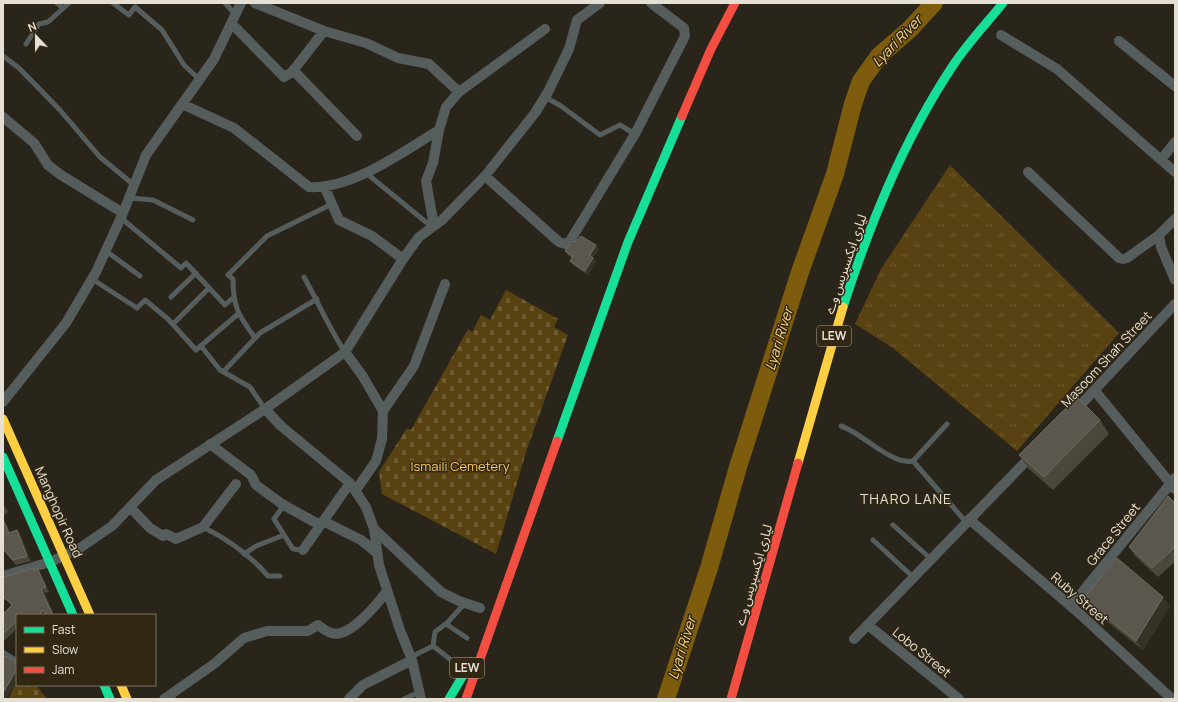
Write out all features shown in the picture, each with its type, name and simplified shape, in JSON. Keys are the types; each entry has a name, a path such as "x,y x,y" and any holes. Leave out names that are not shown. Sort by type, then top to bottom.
{"main road":[{"name":"LEW","path":"467,698 486,638 628,242 711,49 735,3"},
{"name":"لیاری ایکسپریس وے","path":"731,699 826,361 847,292 871,225 900,160 952,67 1003,3"},
{"name":"Manghopir Road","path":"3,419 90,614"},
{"path":"4,461 73,614"},
{"name":"LEW","path":"449,699 486,638"},
{"path":"104,686 110,699"},
{"path":"121,686 127,699"}],"street":[{"path":"3,402 66,323 92,279 106,251 122,216 146,155 214,59 241,3"},
{"path":"254,3 324,30 366,43 398,58 429,64 459,92"},
{"path":"3,576 50,562 80,548 112,526 156,480 265,409 345,352 403,259 419,237 433,227 485,176 535,113 545,97 569,49 577,20 600,3"},
{"path":"485,176 559,242 565,244 570,241 635,134 685,36 684,28 651,3"},
{"path":"234,19 284,77 293,70 324,30"},
{"path":"433,227 426,181 433,163 439,130 446,107 459,92 545,29"},
{"path":"1001,36 1057,69 1175,172"},
{"path":"1120,41 1175,86"},
{"path":"293,70 357,136"},
{"path":"182,104 234,128 309,187 324,186 380,166 439,130"},
{"path":"3,117 34,143 48,165 122,216"},
{"path":"1161,160 1175,142"},
{"path":"1028,172 1119,258 1123,260 1159,235 1175,219"},
{"path":"324,186 339,220 372,236 403,259"},
{"path":"1159,235 1161,247 1175,280"},
{"path":"303,550 322,523 376,461 382,439 384,411 414,366 445,284"},
{"name":"Masoom Shah Street","path":"1068,418 1175,304"},
{"path":"345,352 362,375 384,411"},
{"path":"1094,391 1173,483"},
{"path":"265,409 281,426 353,486 366,507 374,529 379,565 411,658 418,681 420,695"},
{"path":"210,444 251,475 256,485 284,505 361,540 378,553"},
{"path":"854,639 1042,445"},
{"name":"Grace Street","path":"1071,606 1173,483"},
{"path":"130,507 150,528 163,536 166,534 176,539 203,527 236,484"},
{"name":"Ruby Street","path":"967,521 1071,606 1172,699"},
{"path":"374,529 441,592 480,608"},
{"path":"164,699 214,664 244,638 267,631 308,632 318,625 333,634 344,632 373,611 387,591"},
{"name":"Lobo Street","path":"868,625 959,699"},
{"path":"353,698 363,685 411,658"}],"lane":[{"path":"57,3 63,8"},
{"path":"26,44 39,24 48,22 69,3"},
{"path":"113,3 129,15 136,7 162,30 184,65 200,80"},
{"path":"225,3 234,19"},
{"path":"3,56 19,68 59,109 100,157 134,185"},
{"path":"545,97 562,106 600,135 620,125 635,134"},
{"path":"365,172 433,227"},
{"path":"129,198 153,200 193,220"},
{"path":"255,338 238,314 234,297 233,279 228,275 251,250 267,236 332,204"},
{"path":"122,216 181,268 186,263 225,305 234,297"},
{"path":"106,251 140,276"},
{"path":"171,297 196,273"},
{"path":"304,278 317,299 331,332 345,352"},
{"path":"92,279 137,308 145,300 172,324 196,350 238,314"},
{"path":"172,324 209,288"},
{"path":"224,371 260,333 317,299"},
{"path":"201,346 220,370 250,387 265,409"},
{"path":"841,426 884,452 906,462 912,461 947,424"},
{"path":"912,461 967,521"},
{"path":"284,505 274,519 293,549 303,550"},
{"path":"893,525 931,559"},
{"path":"203,527 223,537 259,565 268,576 280,576"},
{"path":"244,554 256,546 284,535"},
{"path":"873,540 913,577"},
{"path":"433,646 435,632 446,624 465,603"},
{"path":"446,624 467,638"},
{"path":"411,658 433,646"},
{"path":"433,646 455,663"},
{"path":"3,652 16,660"},
{"path":"404,699 420,695"}],"green space":[{"path":"950,165 1119,333 1017,451 893,348 855,324 881,269"},
{"name":"Ismaili Cemetery","path":"506,290 558,319 554,327 568,335 527,449 496,554 382,494 379,472 407,428 411,430 468,329 472,332 481,315 490,320"},
{"path":"16,683 16,686 37,686 47,699 8,699"}],"building":[{"path":"581,236 596,245 590,255 593,258 585,271 570,261 573,256 565,251 570,243 573,241 575,242"},
{"path":"1077,397 1100,420 1044,477 1019,455"},
{"path":"1168,496 1175,503 1175,547 1152,568 1129,547"},
{"path":"3,520 9,533 17,530 27,556 13,560 3,549"},
{"path":"1117,558 1163,597 1136,641 1083,599"},
{"path":"34,568 35,571 37,568 46,587 41,589 53,614 45,614 43,610 41,614 16,614 16,621 3,634 3,614 12,605 3,596 3,577"},
{"path":"5,656 16,662 16,671 3,693 3,659"}],"waterway":[{"name":"Lyari River","path":"666,699 709,568 738,467 800,272 835,174 853,104 861,81 879,56 910,29 934,3"}],"traffic: fast":[{"path":"843,307 876,214 918,124 952,67 970,42 1003,3"},
{"path":"557,441 628,242 682,116"},
{"path":"3,457 73,614"},
{"path":"449,699 471,662"},
{"path":"104,686 110,699"}],"traffic: slow":[{"path":"798,463 843,307"},
{"path":"3,419 90,614"},
{"path":"121,686 127,699"}],"traffic: jam":[{"path":"682,116 711,49 735,3"},
{"path":"466,699 557,441"},
{"path":"731,699 798,463"}],"district":[{"name":"THARO LANE","path":"906,499"}]}
